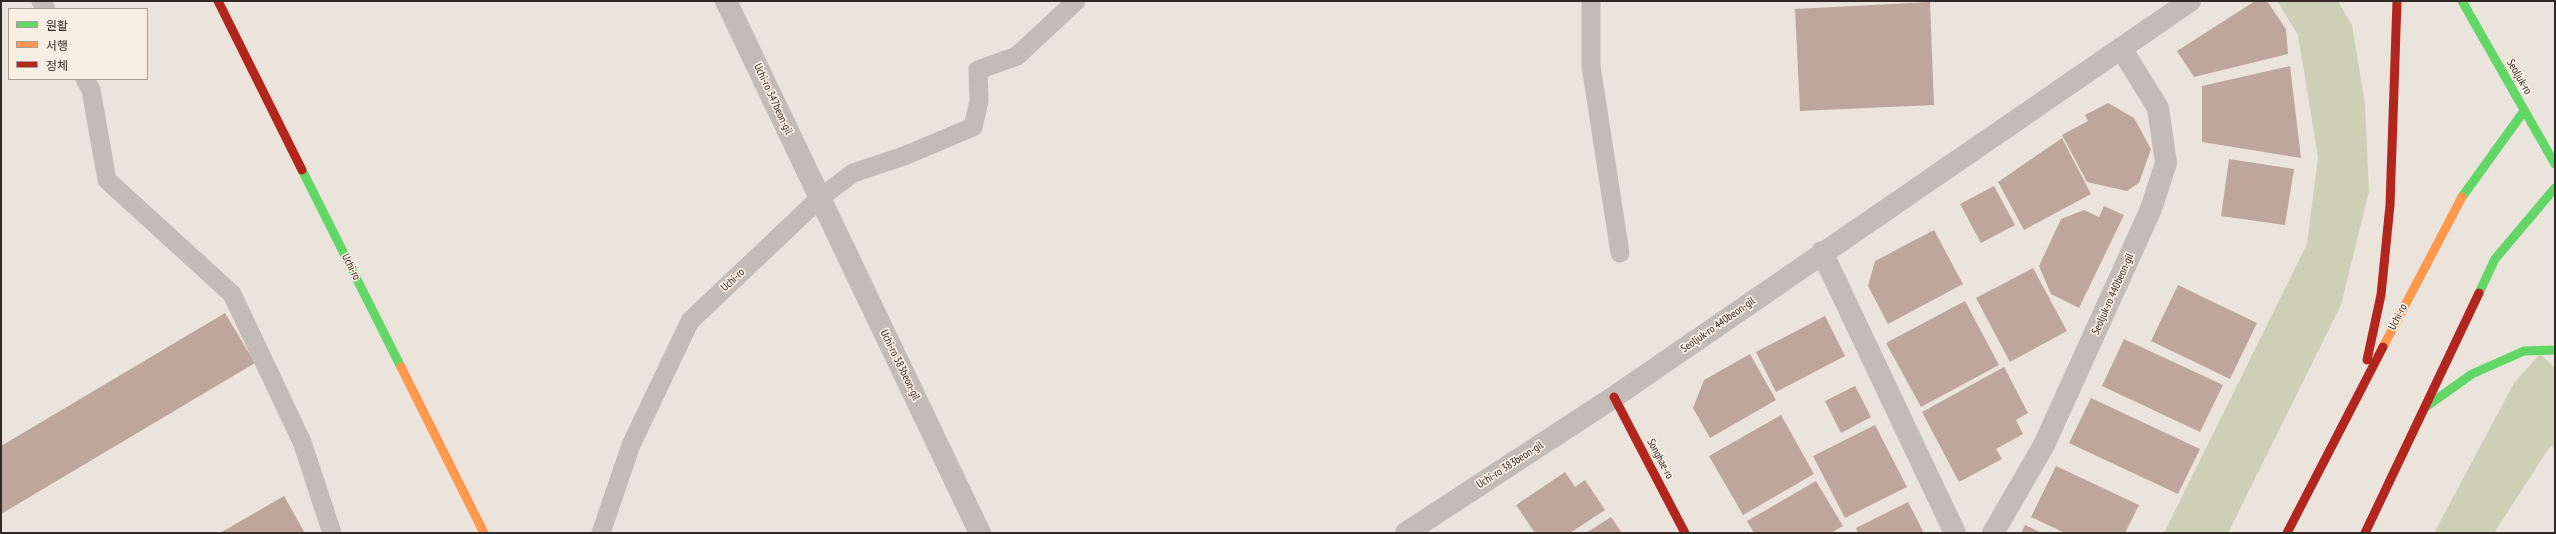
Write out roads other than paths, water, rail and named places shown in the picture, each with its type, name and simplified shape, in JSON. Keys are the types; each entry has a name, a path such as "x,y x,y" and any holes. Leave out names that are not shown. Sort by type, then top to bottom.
{"street":[{"name":"Uchi-ro","path":"218,1 484,533"},
{"name":"Uchi-ro 347beon-gil","path":"726,1 820,198"},
{"name":"Seoljuk-ro 440beon-gil","path":"1614,397 1822,252 2190,1"},
{"path":"2361,389 2381,295 2389,213 2397,1"},
{"name":"Seoljuk-ro","path":"2462,1 2555,164"},
{"name":"Seoljuk-ro 440beon-gil","path":"1993,533 2044,445 2151,209 2166,163 2158,108 2121,48"},
{"name":"Uchi-ro","path":"2287,533 2455,206 2524,111"},
{"path":"2365,533 2496,259 2555,188"},
{"name":"Uchi-ro 383beon-gil","path":"820,198 980,533"},
{"path":"1822,252 1955,533"},
{"path":"2426,406 2472,374 2524,351 2555,350"},
{"name":"Uchi-ro 383beon-gil","path":"1406,533 1614,397"},
{"name":"Songhae-ro","path":"1614,397 1685,533"}],"lane":[{"name":"Uchi-ro","path":"601,533 631,445 690,321 820,198 853,173 904,156 973,127 979,101 978,70 1016,56 1076,1"},
{"path":"1591,1 1591,66 1620,253"},
{"path":"86,80 91,90 107,180 232,294 302,442 332,533"}]}
